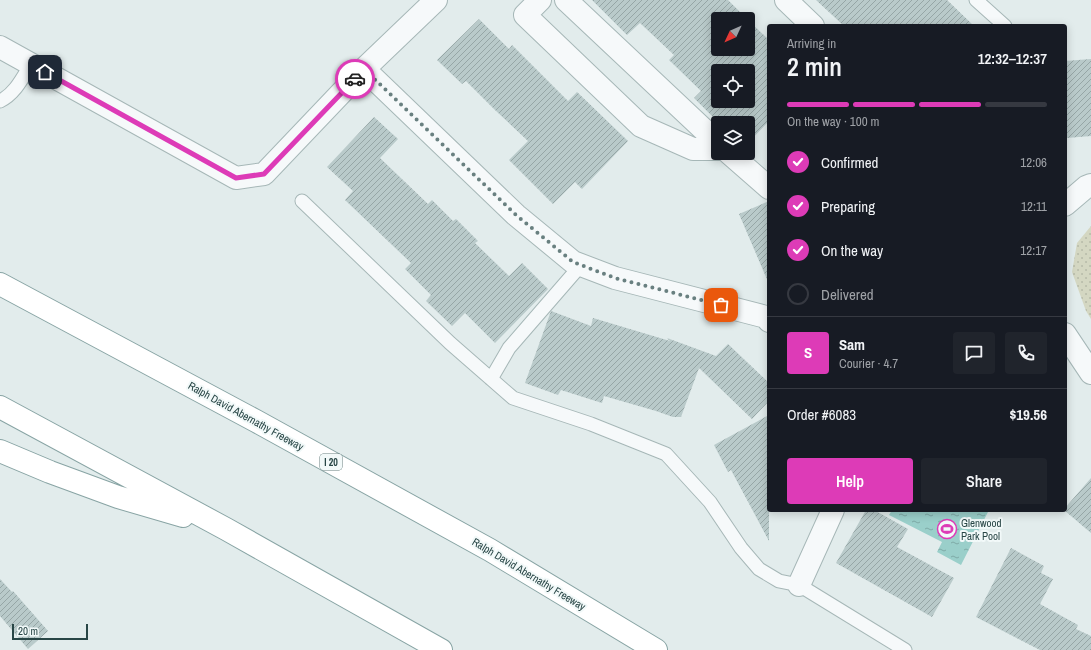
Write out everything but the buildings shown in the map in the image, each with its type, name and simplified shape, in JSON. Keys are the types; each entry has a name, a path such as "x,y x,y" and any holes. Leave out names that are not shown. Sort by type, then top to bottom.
{"highway":[{"name":"Ralph David Abernathy Freeway","path":"0,284 256,421 490,550 656,650"},
{"path":"0,407 226,529 441,650"},
{"path":"0,451 50,472 118,497 226,529"}],"street":[{"path":"0,47 236,178 264,174 364,69 436,0"},
{"path":"540,0 525,16 641,126 693,149 711,149"},
{"path":"566,0 711,136"},
{"path":"786,0 811,24"},
{"path":"364,69 516,215 573,262 615,278 767,317"},
{"path":"737,160 767,186"},
{"path":"1067,203 1086,187 1091,185"},
{"path":"1067,337 1091,373"},
{"path":"799,585 831,512"}],"lane":[{"path":"976,0 1003,24"},
{"path":"0,101 6,98 17,87 31,64"},
{"path":"302,200 450,343 513,398 591,424 666,454 710,502 741,548 759,568 779,581 799,585 905,650"},
{"path":"491,379 509,348 581,265"}],"green space":[{"path":"1091,226 1091,319 1086,311 1072,272 1077,243"}],"water":[{"name":"Glenwood Park Pool","path":"891,512 988,512 961,565 937,552 942,542 889,515"}],"way so far":[{"path":"355,79 364,69 516,215 573,262 615,278 721,305"}],"place":[{"name":"Glenwood Park Pool","path":"947,529"}],"route":[{"path":"45,72 236,178 264,174 355,79"}]}
